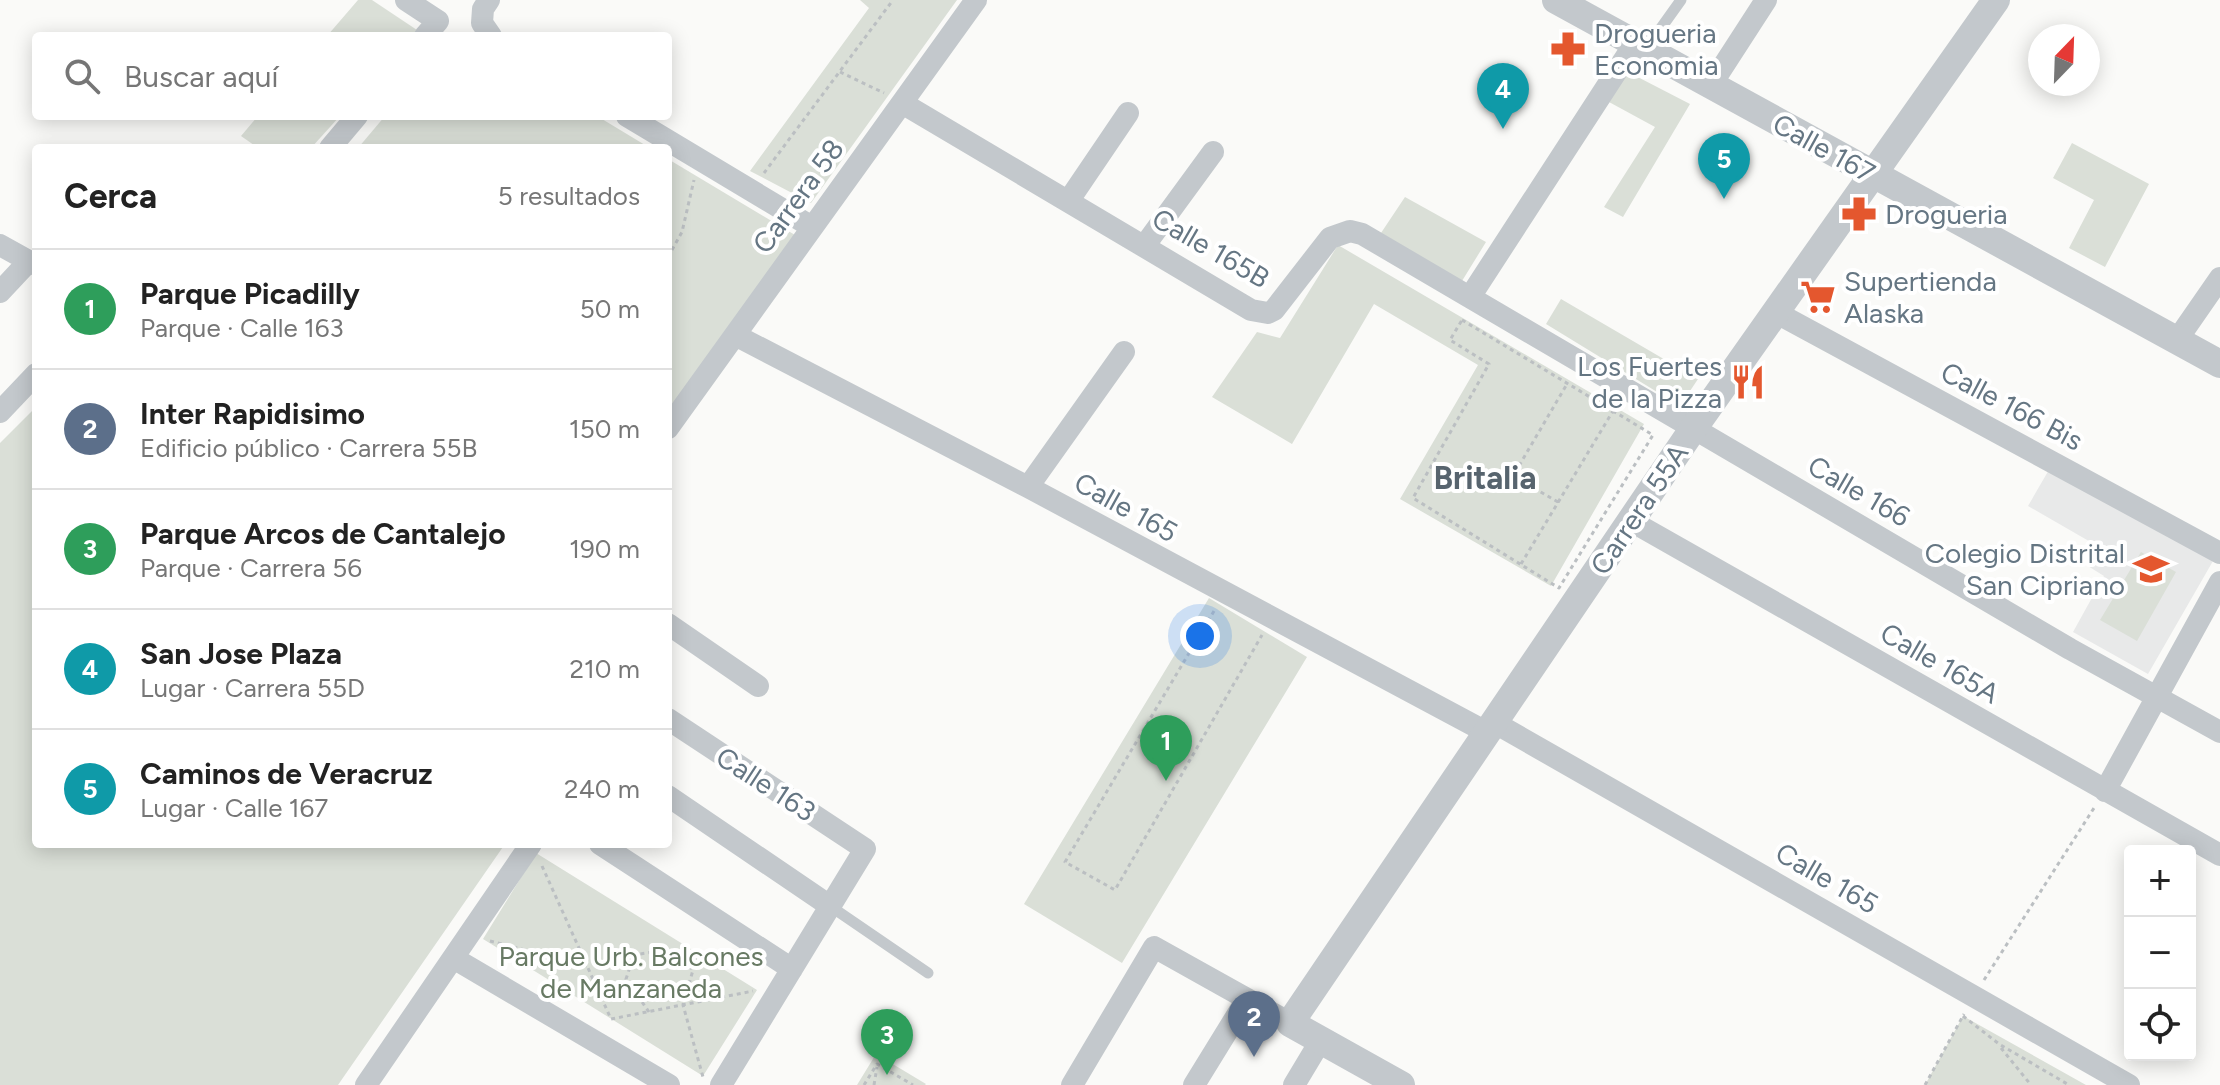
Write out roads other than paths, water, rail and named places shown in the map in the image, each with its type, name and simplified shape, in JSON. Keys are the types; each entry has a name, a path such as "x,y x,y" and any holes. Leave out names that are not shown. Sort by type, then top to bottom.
{"street":[{"path":"406,0 432,29"},
{"path":"486,30 483,9 489,0"},
{"name":"Carrera 58","path":"672,422 976,0"},
{"name":"Calle 167","path":"1556,0 2220,364"},
{"path":"1711,85 1766,0"},
{"name":"Carrera 55A","path":"1290,1023 1693,429 1992,1"},
{"path":"1470,297 1640,46"},
{"name":"Calle 165B","path":"902,103 1251,310 1261,313 1274,310 1330,238 1350,231 1362,234 1470,297"},
{"path":"1069,200 1128,113"},
{"path":"333,144 354,120"},
{"path":"634,120 812,227"},
{"path":"1145,245 1213,152"},
{"path":"0,245 32,263 0,292"},
{"path":"2177,340 2220,278"},
{"name":"Calle 166","path":"1470,297 2220,732"},
{"name":"Calle 166 Bis","path":"1775,312 2220,553"},
{"name":"Calle 165","path":"735,335 1491,728 1968,1006 2129,1085"},
{"path":"1028,487 1124,352"},
{"path":"0,412 32,378"},
{"name":"Calle 165A","path":"1631,521 2220,855"},
{"path":"2105,791 2220,582"},
{"path":"672,631 758,686"},
{"name":"Calle 163","path":"672,722 865,849 830,906"},
{"path":"672,799 830,906 773,999 712,1081"},
{"path":"366,1085 455,959 528,848"},
{"path":"606,848 792,969"},
{"path":"1072,1085 1154,947 1401,1085"},
{"path":"455,959 669,1085"},
{"path":"1194,1085 1247,999"},
{"path":"1294,1085 1321,1040"}],"lane":[{"path":"1640,46 1681,0"},
{"path":"830,906 928,973"}],"place":[{"name":"Drogueria Economia","path":"1568,49"},
{"name":"San Jose Plaza","path":"1503,129"},
{"name":"Caminos de Veracruz","path":"1724,199"},
{"name":"Drogueria","path":"1859,214"},
{"name":"Supertienda Alaska","path":"1818,297"},
{"name":"Los Fuertes de la Pizza","path":"1748,382"},
{"name":"Colegio Distrital San Cipriano","path":"2151,569"},
{"name":"Parque Picadilly","path":"1166,781"},
{"name":"Inter Rapidisimo","path":"1254,1057"},
{"name":"Parque Arcos de Cantalejo","path":"887,1075"}],"district":[{"name":"Britalia","path":"1485,478"}],"park label":[{"name":"Parque Urb. Balcones de Manzaneda","path":"631,972"}]}
